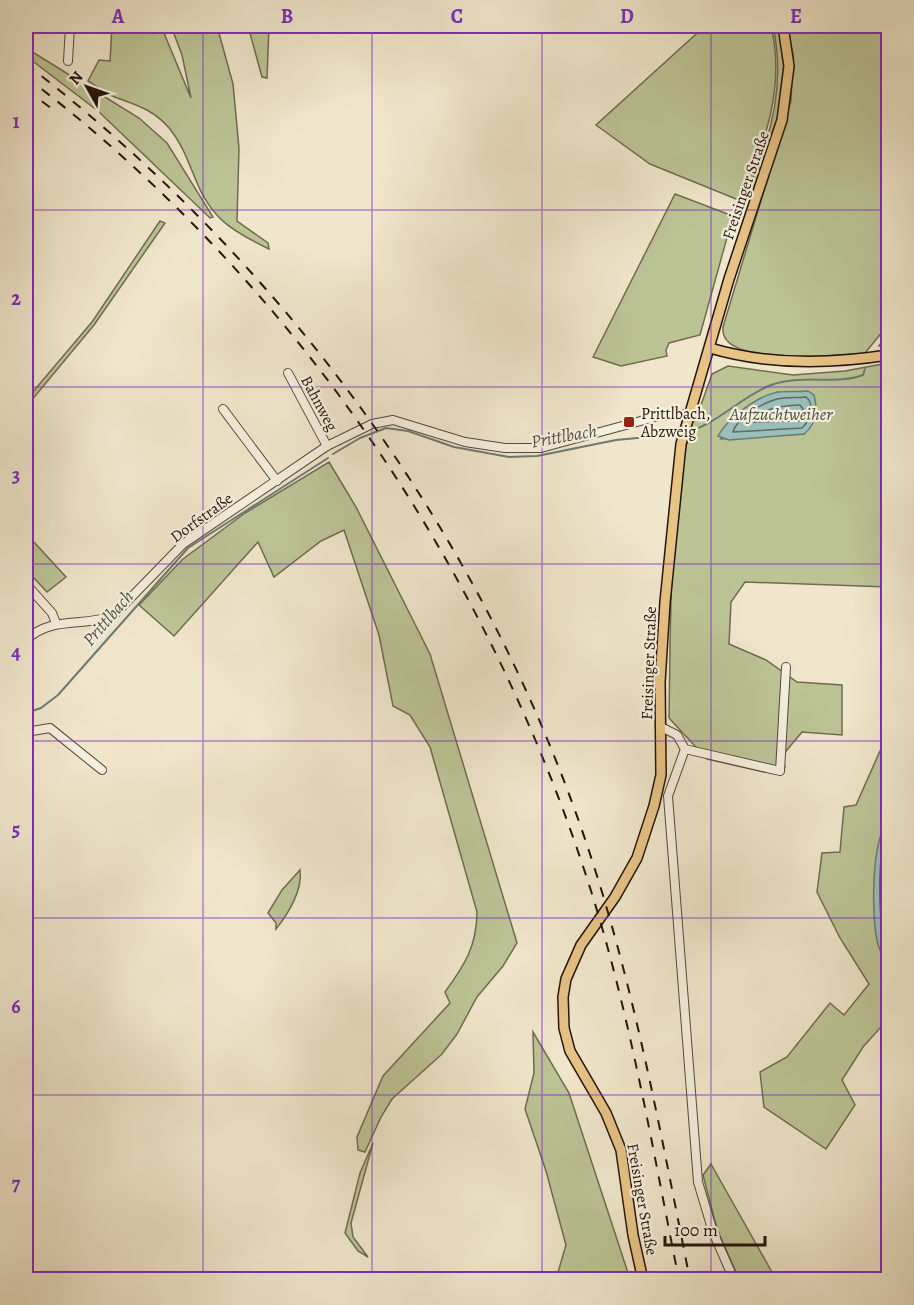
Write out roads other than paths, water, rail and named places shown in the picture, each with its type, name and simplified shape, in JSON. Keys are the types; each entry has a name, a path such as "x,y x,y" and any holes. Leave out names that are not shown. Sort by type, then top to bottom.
{"main road":[{"name":"Freisinger Straße","path":"643,1280 633,1235 621,1150 606,1113 570,1051 562,1013 566,979 572,963 580,945 628,876 646,835 661,775 665,602 676,480 683,433 782,120 789,66 783,26"},
{"path":"710,348 754,358 784,360 823,361 888,355"}],"street":[{"path":"68,61 70,26"},
{"name":"Bahnweg","path":"288,373 331,444"},
{"path":"223,409 277,481"},
{"name":"Dorfstraße","path":"26,640 41,628 56,623 102,620 114,615 183,544 355,430 393,420 465,442 505,448 540,448 659,416 688,414"},
{"path":"26,584 52,613 56,623"},
{"path":"661,727 676,735 686,749 780,771 786,667"},
{"path":"26,732 50,728 102,770"},
{"path":"686,749 668,796 698,1182 713,1232 734,1280"}],"water":[{"name":"Aufzuchtweiher","path":"808,391 814,395 816,411 812,426 804,434 729,440 718,436 736,415 753,402 779,392"},
{"path":"888,822 888,969 876,932 874,880 878,845 882,831"}],"waterway":[{"name":"Prittlbach","path":"879,346 888,334"},
{"name":"Prittlbach","path":"686,433 709,423 771,385 794,380 853,378 863,375 865,369"},
{"name":"Prittlbach","path":"333,454 360,438 386,428 408,431 454,447 509,457 537,456 616,440 681,434"},
{"name":"Prittlbach","path":"26,713 41,708 58,695 188,548 328,458"}],"railway":[{"path":"26,64 120,142 209,227 290,318 366,414 433,516 493,623 545,733 588,848 605,901 646,1062 690,1280"},
{"path":"26,77 123,158 214,246 297,341 372,442 439,548 499,660 550,775 592,894 630,1037 679,1280"},
{"path":"26,89 56,112"}],"place":[{"name":"Prittlbach, Abzweig","path":"629,422"}]}
